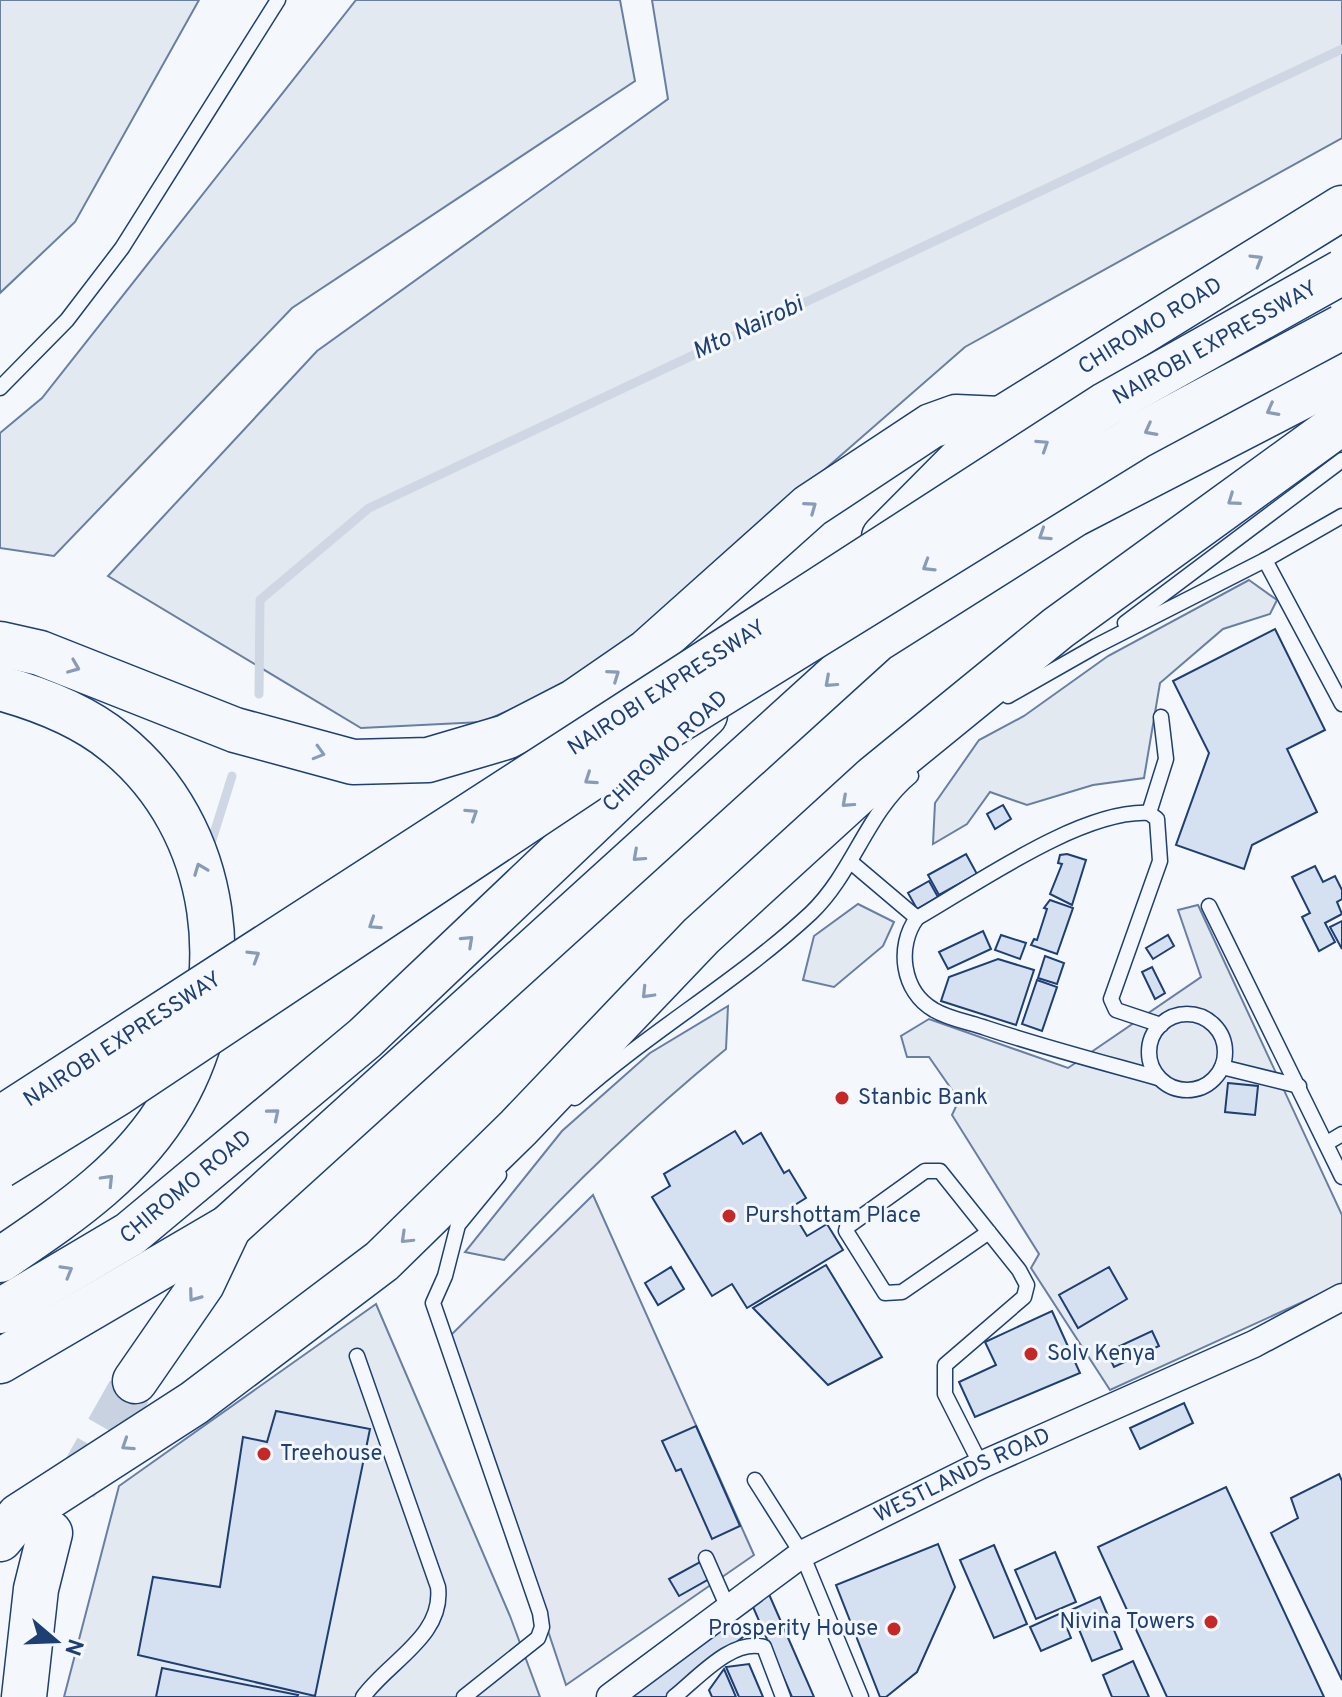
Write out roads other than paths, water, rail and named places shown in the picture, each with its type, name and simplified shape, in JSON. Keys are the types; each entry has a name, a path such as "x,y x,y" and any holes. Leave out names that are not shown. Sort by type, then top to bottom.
{"highway":[{"name":"CHIROMO ROAD","path":"0,1311 130,1234 365,1038 661,758 1001,419 1342,208"},
{"name":"NAIROBI EXPRESSWAY","path":"0,1119 1105,405 1342,272"},
{"path":"1111,350 1115,371 1131,388 1174,391 1342,312"},
{"name":"NAIROBI EXPRESSWAY","path":"0,1166 118,1093 672,724 1138,436 1342,327"},
{"name":"CHIROMO ROAD","path":"0,1361 229,1227 876,640 1075,514 1342,376"},
{"path":"0,644 40,653 235,730 338,758 353,762 428,760 506,737 574,702 648,651 810,506 931,426 956,417 1001,419"},
{"path":"0,1539 19,1516 194,1403 382,1261 518,1128 701,936 789,854 1077,637 1342,422"},
{"path":"0,688 59,708 114,742 149,776 186,833 205,883 214,936 212,993 197,1053 172,1102 141,1146 92,1196 0,1260"},
{"path":"135,1381 202,1284 229,1227"},
{"path":"24,1697 36,1589 50,1533"}],"street":[{"name":"WESTLANDS ROAD","path":"610,1697 802,1554 981,1465 1254,1344 1342,1297"}],"lane":[{"path":"0,388 67,320 122,248 278,0"},
{"path":"994,708 1077,637 1342,460"},
{"path":"1077,637 1265,560 1342,516"},
{"path":"1265,560 1342,704"},
{"path":"1149,813 1166,759 1161,717"},
{"path":"562,1109 608,1069 763,954 813,911 852,863 883,807 899,786 923,766"},
{"path":"1149,813 1069,833 1030,851 917,918 906,937 906,968 913,989 934,1010 1158,1078 1177,1089 1198,1089 1216,1077 1222,1067 1224,1048 1212,1023 1186,1014 1161,1025 1153,1034 1149,1056 1158,1078"},
{"path":"1149,813 1157,819 1160,830 1160,861 1111,999 1116,1010 1161,1025"},
{"path":"852,863 917,918"},
{"path":"1209,906 1342,1177"},
{"path":"1222,1067 1299,1086"},
{"path":"1327,1143 1342,1134"},
{"path":"464,1697 538,1638 542,1627 433,1303 445,1276 458,1225 508,1165"},
{"path":"981,1465 945,1394 942,1377 950,1357 1024,1297 1027,1285 1019,1270 989,1232 934,1169 912,1180 847,1227 846,1231 885,1293 892,1295 902,1292 989,1232"},
{"path":"357,1356 438,1587 440,1606 426,1632 363,1697"},
{"path":"755,1480 802,1554 861,1697"},
{"path":"706,1558 728,1608"},
{"path":"674,1697 738,1647 753,1644 764,1647 783,1697"}],"waterway":[{"name":"Mto Nairobi","path":"259,694 260,600 369,508 1342,49"},
{"name":"Mto Nairobi","path":"212,840 232,776"}],"tunnel":[{"path":"75,1487 135,1381"}],"place":[{"name":"Stanbic Bank","path":"842,1098"},
{"name":"Purshottam Place","path":"729,1216"},
{"name":"Solv Kenya","path":"1031,1354"},
{"name":"Treehouse","path":"264,1454"},
{"name":"Nivina Towers","path":"1211,1622"},
{"name":"Prosperity House","path":"894,1629"}]}
